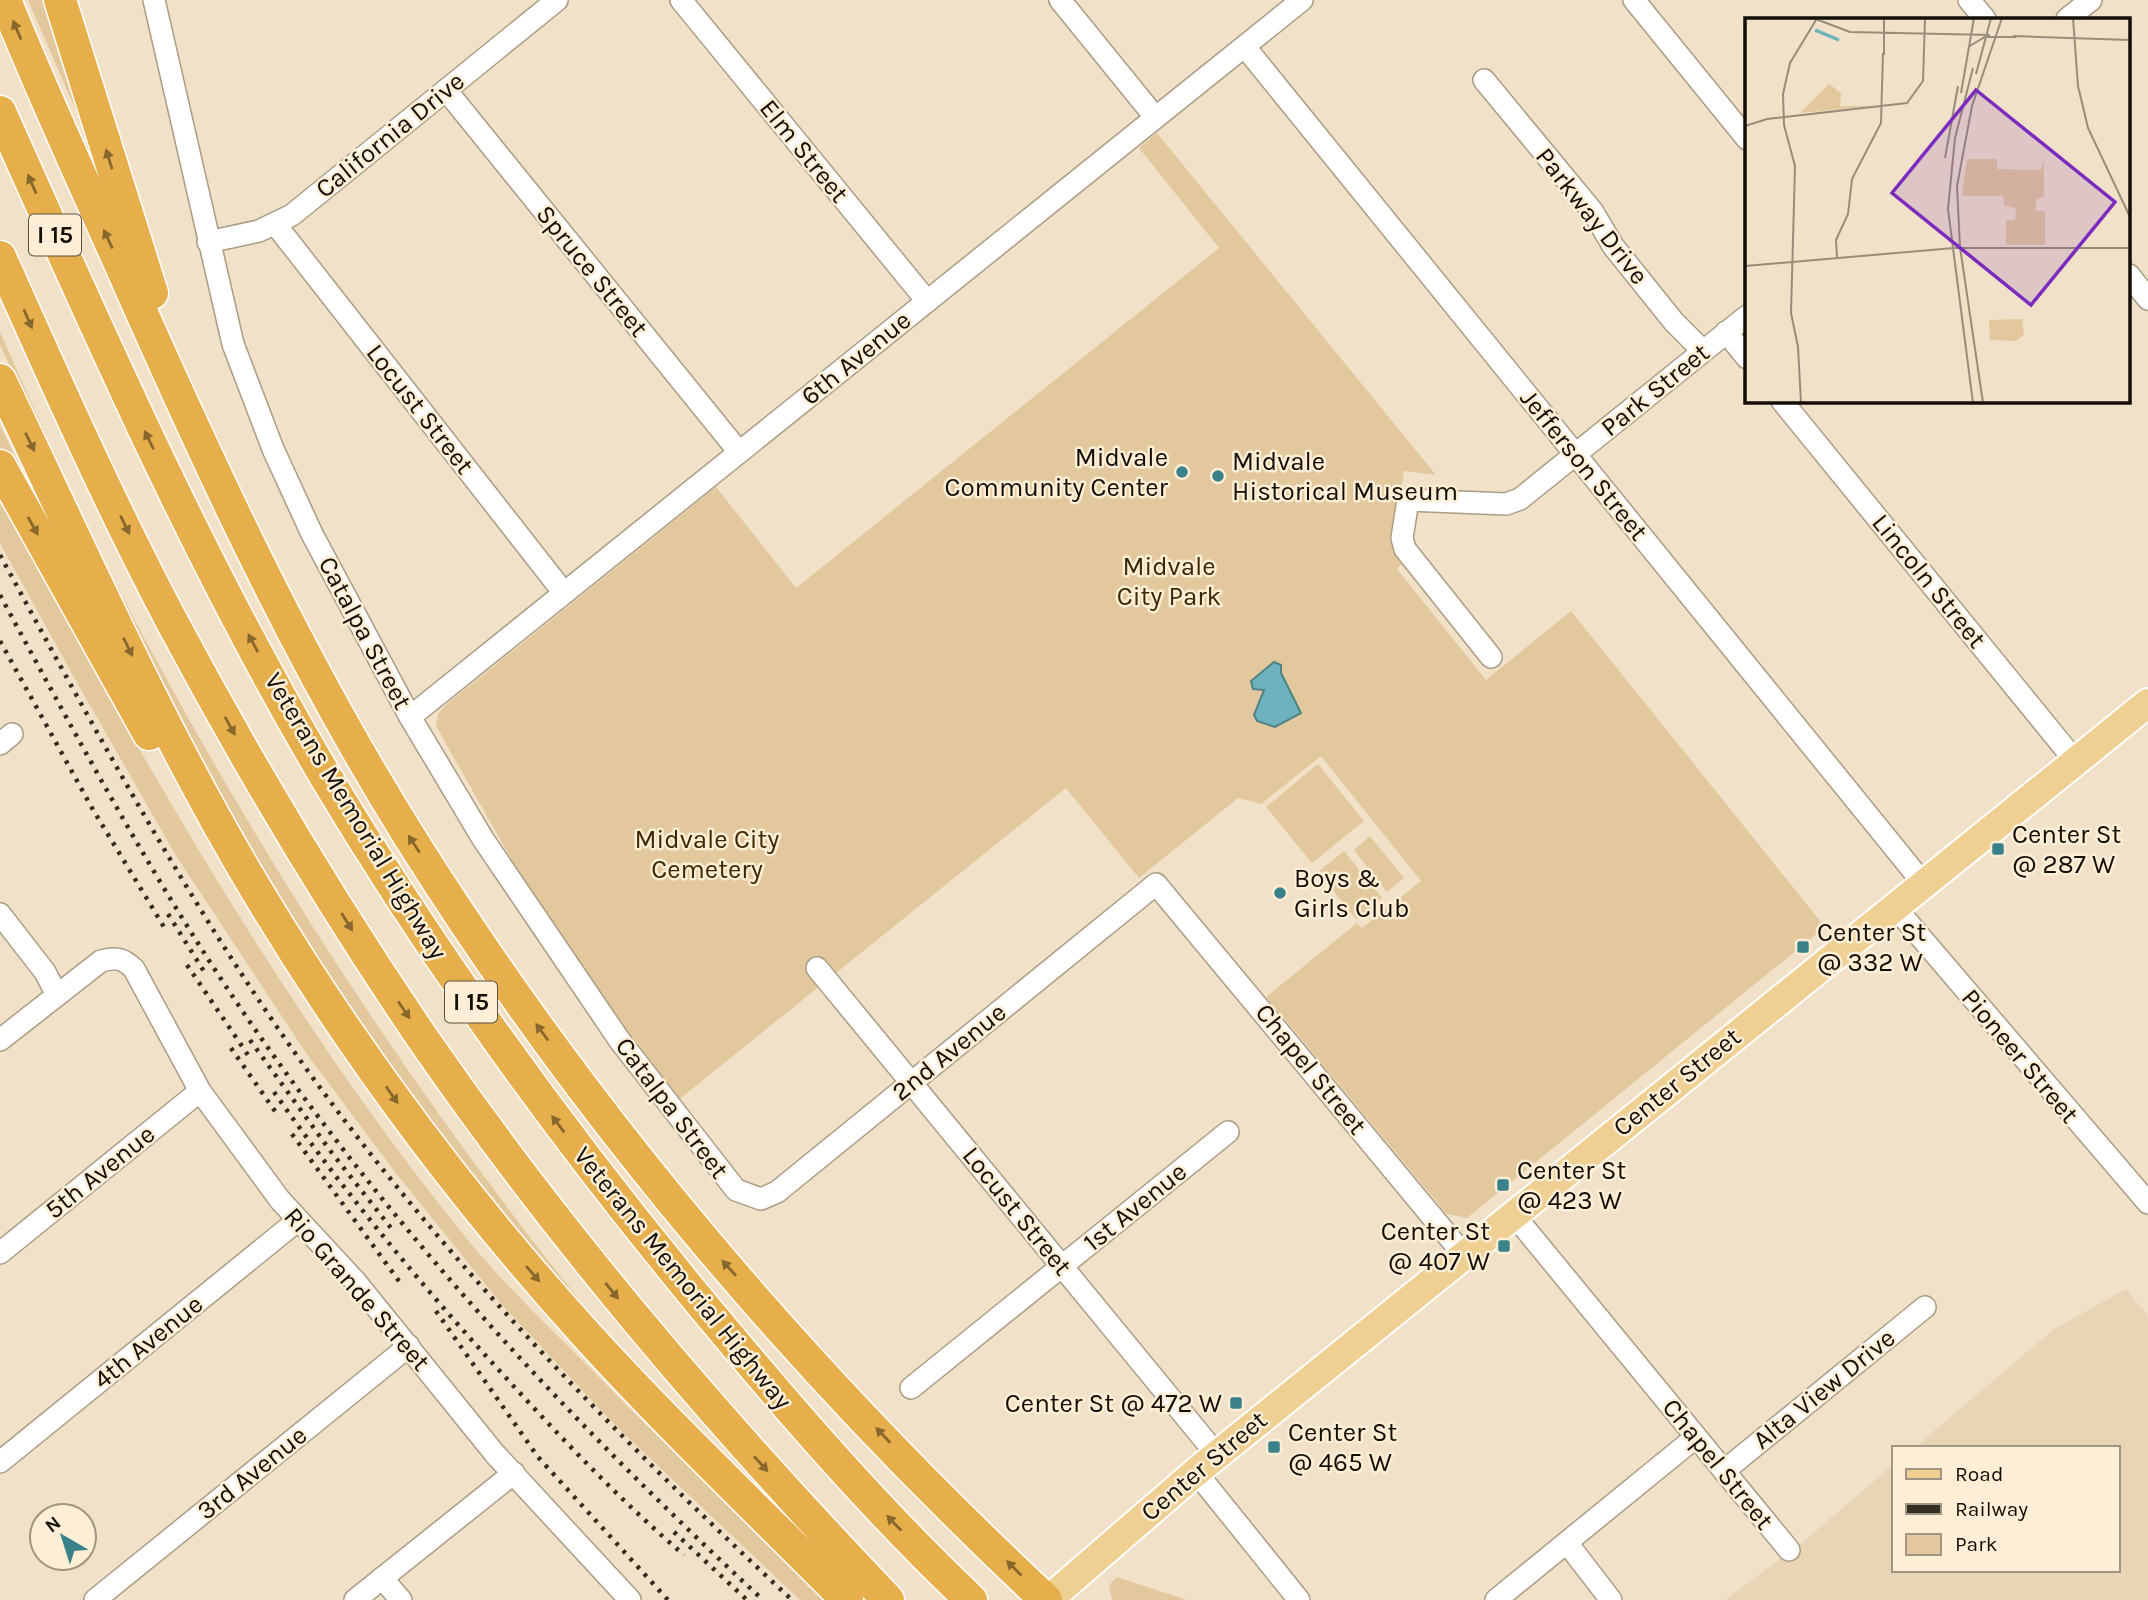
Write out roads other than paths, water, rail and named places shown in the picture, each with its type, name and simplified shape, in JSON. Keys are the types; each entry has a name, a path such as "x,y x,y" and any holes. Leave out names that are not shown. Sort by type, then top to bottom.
{"highway":[{"path":"5,0 158,352 238,524 320,684 394,812 460,915 550,1042 692,1226 839,1389 1047,1600"},
{"path":"60,0 163,324 238,524"},
{"name":"Veterans Memorial Highway","path":"0,111 110,359 195,536 323,772 400,895 557,1124 648,1239 793,1413 941,1572 971,1600"},
{"name":"I 15","path":"0,257 169,616 324,886 387,985 480,1119 642,1328 717,1416 888,1600"},
{"path":"0,380 212,814 270,912 367,1060"},
{"path":"0,466 98,644 238,884 288,959 486,1218 584,1332 847,1600"}],"main road":[{"name":"Center Street","path":"1047,1600 1206,1463 2148,703"}],"street":[{"name":"Catalpa Street","path":"154,0 233,344 273,449 312,534 410,717 483,839 652,1085 736,1190"},
{"name":"California Drive","path":"208,242 276,225 557,0"},
{"name":"Elm Street","path":"681,0 927,301"},
{"path":"1060,0 1155,117"},
{"name":"6th Avenue","path":"410,717 1302,0"},
{"path":"1634,0 1745,137"},
{"path":"1969,0 1983,18"},
{"path":"2068,18 2091,0"},
{"name":"Jefferson Street","path":"1245,47 1923,883"},
{"name":"Parkway Drive","path":"1484,79 1593,212 1613,246 1674,321 1703,351"},
{"name":"Spruce Street","path":"446,90 739,452"},
{"name":"Locust Street","path":"276,225 564,593"},
{"path":"2130,276 2148,299"},
{"name":"Park Street","path":"1491,657 1405,549 1402,538 1408,499 1513,503 1745,318"},
{"path":"1726,332 1745,356"},
{"name":"Lincoln Street","path":"1783,402 2076,762"},
{"name":"2nd Avenue","path":"736,1190 761,1199 777,1192 1156,884"},
{"name":"Chapel Street","path":"1156,884 1464,1255"},
{"name":"Pioneer Street","path":"1894,906 2148,1203"},
{"path":"0,914 45,972 57,995 0,1040"},
{"name":"Rio Grande Street","path":"57,995 101,961 115,957 125,960 134,969 200,1091 297,1221 356,1282 513,1474 630,1600"},
{"name":"Locust Street","path":"817,968 1062,1266 1206,1463 1299,1600"},
{"name":"5th Avenue","path":"0,1253 200,1091"},
{"name":"1st Avenue","path":"911,1388 1228,1132"},
{"name":"Chapel Street","path":"1514,1215 1789,1550"},
{"name":"4th Avenue","path":"0,1462 297,1221"},
{"name":"Alta View Drive","path":"1724,1471 1925,1307"},
{"name":"3rd Avenue","path":"95,1600 409,1346"},
{"path":"1496,1600 1696,1437"},
{"path":"355,1600 513,1474"},
{"path":"1567,1543 1611,1600"},
{"path":"383,1578 401,1600"}],"water":[{"path":"1274,662 1281,665 1281,673 1301,713 1275,727 1257,721 1254,715 1264,690 1253,689 1251,681"}],"railway":[{"path":"0,555 183,880 262,1006 359,1140 416,1210 535,1346 661,1475 792,1600"},
{"path":"0,595 155,874 223,982 316,1113 434,1261 559,1400 763,1600"},
{"path":"0,641 92,808 167,932"},
{"path":"168,914 205,973"},
{"path":"187,965 250,1058"},
{"path":"250,1040 332,1153 395,1233"},
{"path":"231,1048 277,1114"},
{"path":"274,1092 357,1204 477,1346 593,1470 684,1555"},
{"path":"292,1134 401,1284"},
{"path":"436,1311 538,1457 668,1600"},
{"path":"674,1532 747,1600"}],"place":[{"name":"Midvale Community Center","path":"1182,472"},
{"name":"Midvale Historical Museum","path":"1218,476"},
{"name":"Center St @ 287 W","path":"1998,849"},
{"name":"Boys & Girls Club","path":"1280,893"},
{"name":"Center St @ 332 W","path":"1803,947"},
{"name":"Center St @ 423 W","path":"1503,1185"},
{"name":"Center St @ 407 W","path":"1504,1246"},
{"name":"Center St @ 472 W","path":"1236,1403"},
{"name":"Center St @ 465 W","path":"1274,1447"}],"park label":[{"name":"Midvale City Park","path":"1169,581"},
{"name":"Midvale City Cemetery","path":"707,854"}]}
